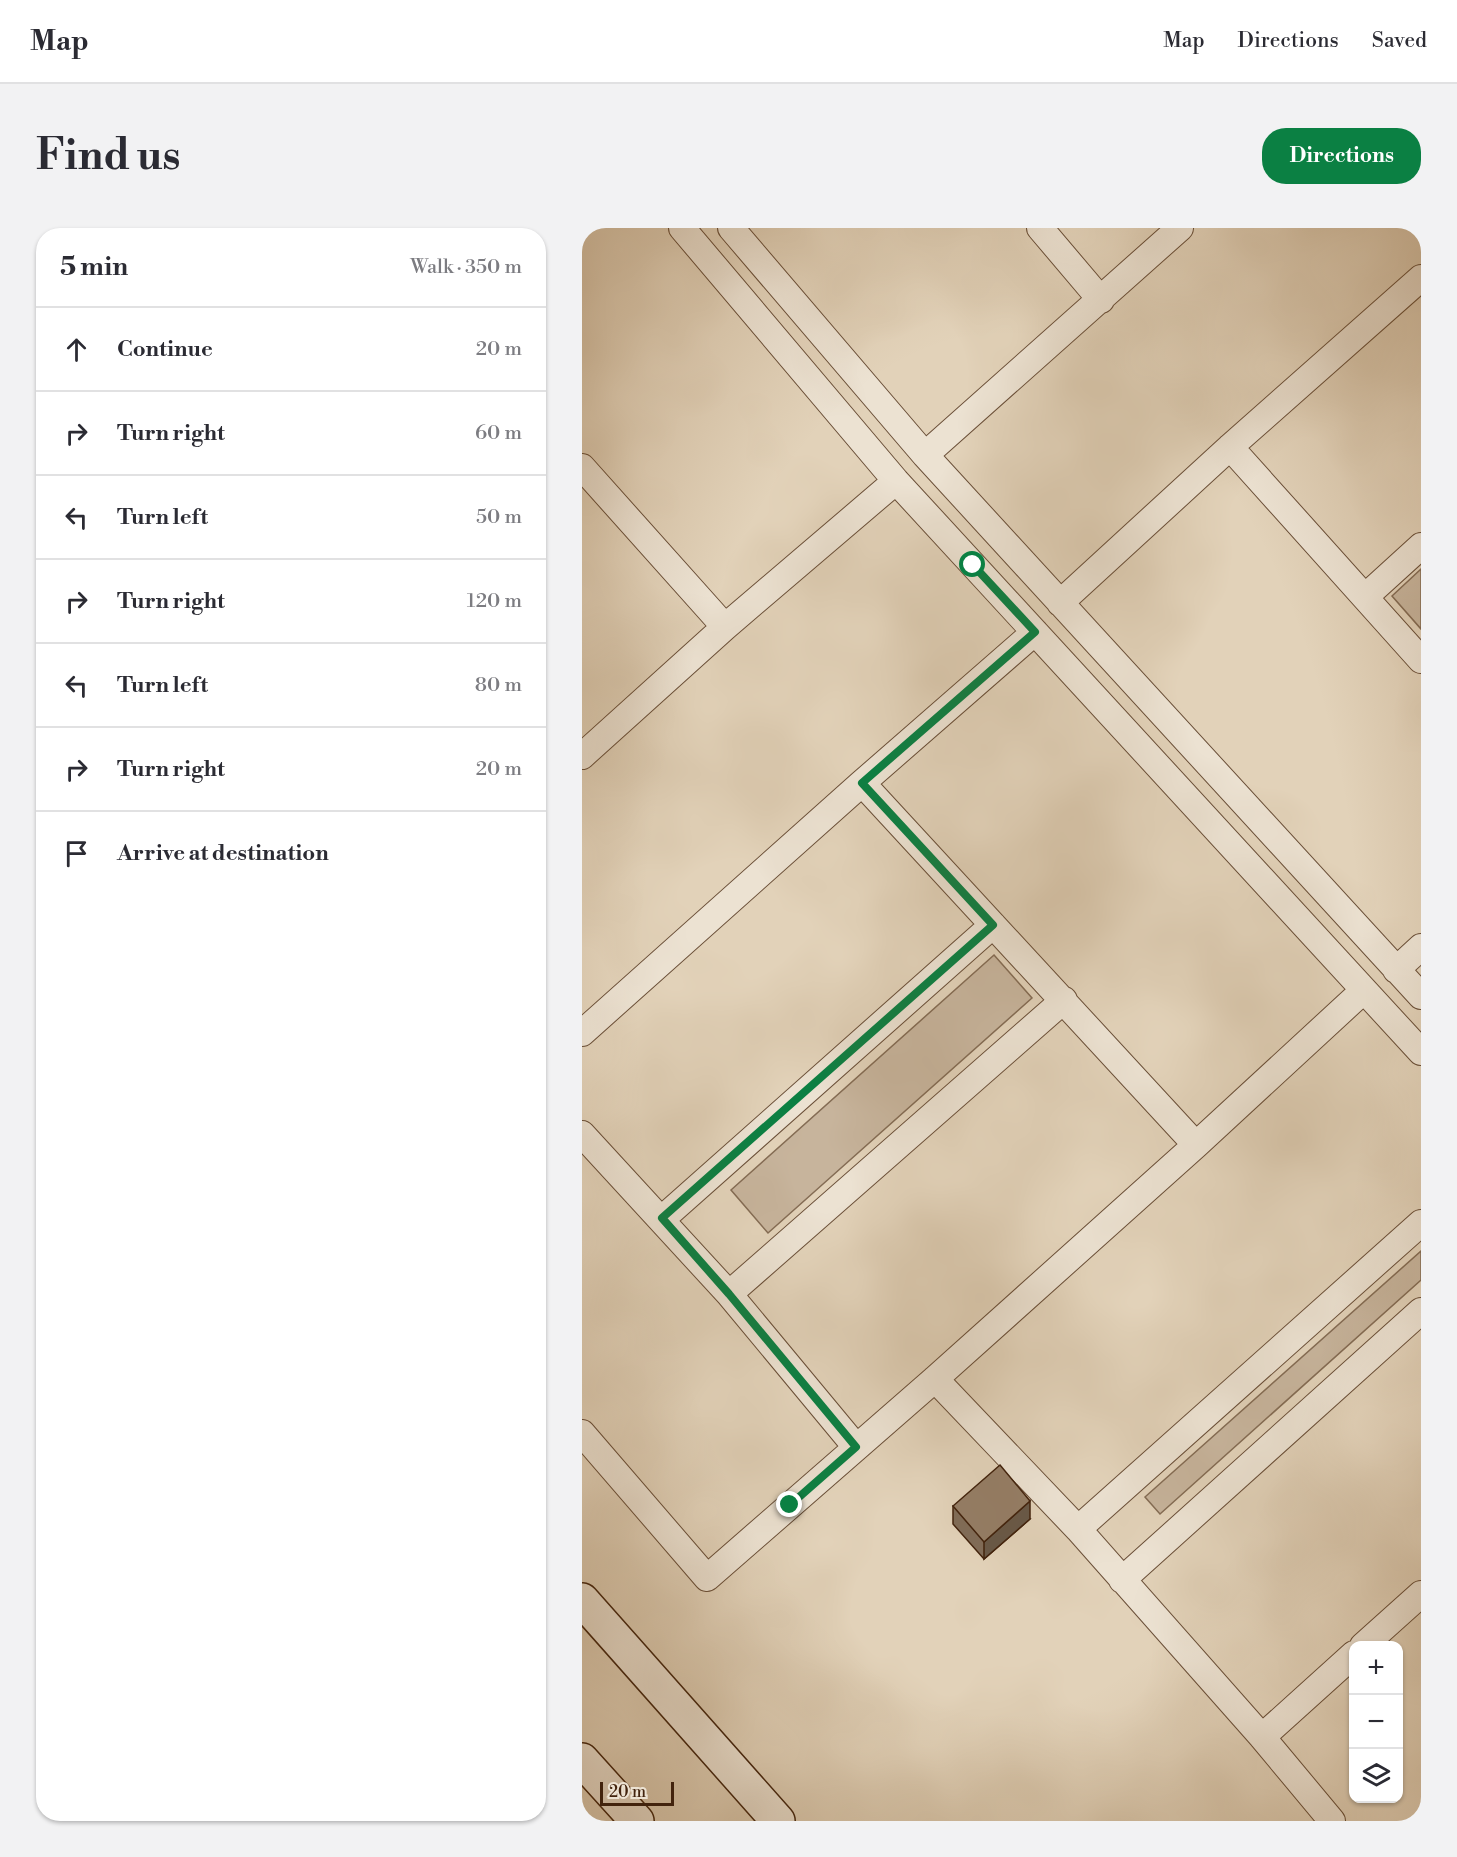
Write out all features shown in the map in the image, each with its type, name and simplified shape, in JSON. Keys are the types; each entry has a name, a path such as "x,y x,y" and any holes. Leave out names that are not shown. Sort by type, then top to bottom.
{"main road":[{"path":"582,1600 778,1821"},
{"path":"582,1760 637,1821"}],"street":[{"path":"682,228 896,481 1421,1052"},
{"path":"731,228 925,454 1421,996"},
{"path":"1040,228 1101,300"},
{"path":"925,454 1180,228"},
{"path":"1060,603 1230,447 1421,278"},
{"path":"1230,447 1421,660"},
{"path":"582,756 725,627 896,481"},
{"path":"587,483 725,627"},
{"path":"1365,597 1421,546"},
{"path":"582,1034 862,783 1035,632"},
{"path":"862,783 1196,1145"},
{"path":"662,1218 993,925"},
{"path":"1396,970 1421,947"},
{"path":"582,1433 707,1578 935,1379 1196,1145 1364,990"},
{"path":"729,1294 1064,1000"},
{"path":"582,1134 662,1218 729,1294 856,1447"},
{"path":"1078,1529 1421,1223"},
{"path":"1122,1580 1421,1311"},
{"path":"935,1379 1078,1529 1262,1737 1332,1821"},
{"path":"1369,1641 1421,1594"},
{"path":"1262,1737 1349,1658"}],"shaded area":[{"path":"1421,569 1421,629 1392,596"},
{"path":"994,955 1032,998 768,1233 731,1190"},
{"path":"1421,1251 1421,1280 1160,1514 1145,1497"}],"building":[{"path":"1000,1465 1030,1501 984,1542 953,1506"}],"route":[{"path":"790,1505 856,1447 729,1294 662,1218 993,925 862,783 1035,632 973,565"}]}
